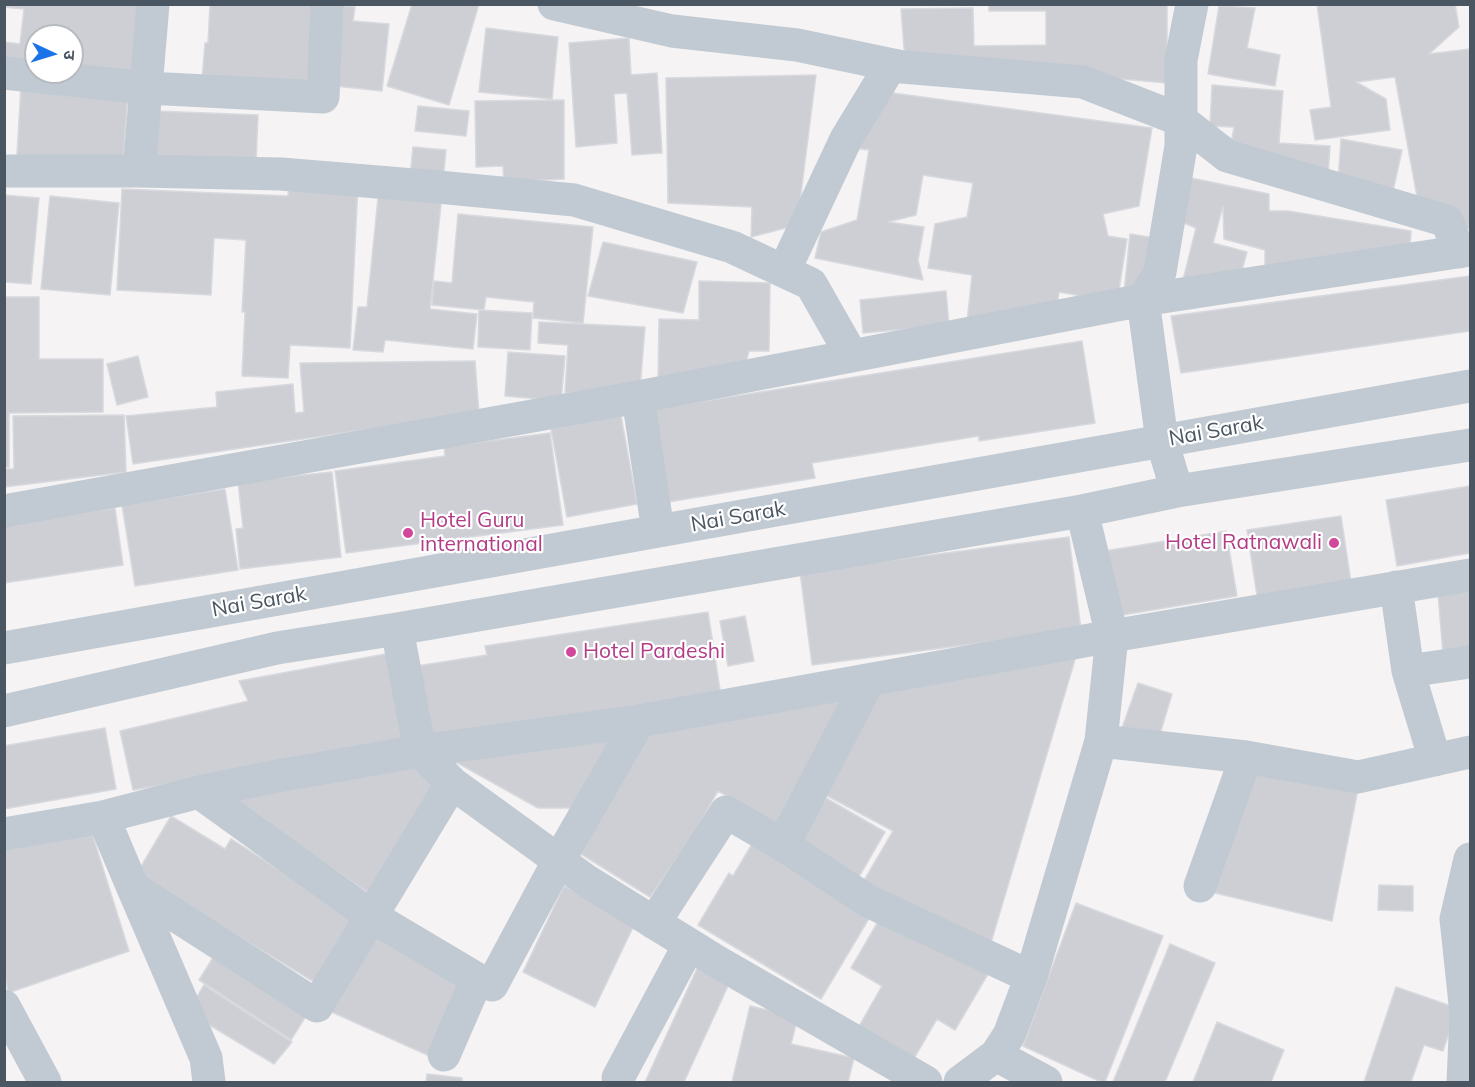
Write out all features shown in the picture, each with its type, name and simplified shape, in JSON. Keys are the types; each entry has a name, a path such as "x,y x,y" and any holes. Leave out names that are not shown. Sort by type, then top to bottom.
{"street":[{"path":"139,171 153,4"},
{"path":"4,73 147,88 323,97 327,4"},
{"path":"4,511 638,397 1143,300 1465,251 1447,221 1227,156 1181,120 1083,82 903,67 797,45 672,31 554,4"},
{"path":"1177,491 1162,441 1143,300 1160,272 1181,146 1181,60 1192,4"},
{"path":"784,271 846,139 891,65"},
{"path":"4,171 281,174 574,200 732,247 811,284 852,356"},
{"name":"Nai Sarak","path":"4,648 1470,386"},
{"path":"638,397 658,531"},
{"path":"4,711 277,648 1082,511 1177,491 1470,446"},
{"path":"960,1083 996,1055 1009,1035 1031,977 1101,741 1112,636 1082,511"},
{"path":"4,834 103,817 199,792 420,751 639,721 1112,636 1470,575"},
{"path":"1396,587 1408,671 1435,760"},
{"path":"262,602 277,648"},
{"path":"397,629 420,751 452,783 588,881 654,923 926,1083"},
{"path":"1408,671 1470,662"},
{"path":"783,845 869,680"},
{"path":"199,792 371,916 477,979 492,985 559,860 639,721"},
{"path":"1101,741 1246,757 1358,777 1470,753"},
{"path":"1200,886 1246,757"},
{"path":"132,888 317,1006 452,783"},
{"path":"654,923 726,812 783,845 868,901 1031,977"},
{"path":"103,817 206,1058 209,1083"},
{"path":"1463,1083 1466,1013 1456,919 1470,859"},
{"path":"618,1078 689,945"},
{"path":"444,1055 477,979"},
{"path":"4,1006 45,1083"},
{"path":"996,1055 1046,1083"}],"building":[{"path":"4,4 145,4 138,77 84,71 84,24 24,24 24,66 4,64 4,42 20,44 24,9 4,7"},
{"path":"210,4 319,4 313,87 202,80 205,43 208,43"},
{"path":"412,4 479,4 449,105 387,86"},
{"path":"989,4 1167,4 1167,83 905,60 901,9 973,8 974,46 1046,45 1046,11 989,11"},
{"path":"1317,4 1455,4 1459,27 1429,54 1470,49 1470,228 1460,231 1418,202 1395,77 1356,82 1386,99 1390,130 1315,140 1310,110 1331,107"},
{"path":"334,5 355,7 353,21 389,24 382,91 335,86"},
{"path":"1219,6 1255,8 1247,48 1280,55 1275,86 1208,74"},
{"path":"486,28 558,37 552,99 479,92"},
{"path":"629,38 631,75 657,73 662,153 632,155 627,93 614,94 617,143 576,147 569,43"},
{"path":"816,75 797,225 751,237 752,207 668,203 666,78"},
{"path":"1212,85 1283,91 1279,143 1330,146 1328,176 1230,150 1234,127 1210,126"},
{"path":"21,86 128,93 123,163 17,155"},
{"path":"885,92 1152,128 1139,206 1103,214 1108,236 1127,239 1117,302 1059,292 1056,313 967,322 972,275 928,268 935,224 967,217 973,183 923,175 916,215 888,222 924,227 918,260 923,280 815,258 821,232 857,220 869,150 846,147"},
{"path":"564,100 564,179 504,182 503,166 476,167 475,101"},
{"path":"418,106 469,111 466,136 415,131"},
{"path":"156,111 258,115 256,162 154,158"},
{"path":"1341,139 1402,150 1392,196 1338,181"},
{"path":"413,147 446,150 443,180 410,177"},
{"path":"1191,178 1269,194 1269,211 1288,211 1411,231 1410,247 1265,276 1265,250 1224,239 1223,206 1213,243 1247,252 1239,281 1181,288 1196,228 1184,223"},
{"path":"289,182 358,185 350,348 290,345 288,378 242,376 245,312 242,312 246,240 214,238 211,295 117,290 122,189 288,196"},
{"path":"379,188 442,195 430,309 477,314 473,349 385,340 383,352 353,350 358,307 367,307"},
{"path":"4,195 39,198 31,284 4,282"},
{"path":"50,196 119,203 110,295 41,289"},
{"path":"458,214 593,227 583,323 533,318 534,302 486,297 484,310 432,305 434,281 452,283"},
{"path":"1130,234 1155,238 1145,292 1124,293"},
{"path":"603,242 697,262 683,313 588,296"},
{"path":"1470,276 1470,331 1181,373 1171,316"},
{"path":"699,281 770,283 769,351 749,351 745,366 658,383 659,319 699,320"},
{"path":"946,291 949,325 863,333 860,300"},
{"path":"4,297 39,297 39,359 103,359 103,412 9,413 9,467 4,467"},
{"path":"479,310 532,313 530,350 478,347"},
{"path":"539,322 645,327 640,389 565,393 568,345 538,343"},
{"path":"1082,341 1095,423 979,441 979,436 812,463 815,478 668,502 654,409"},
{"path":"508,352 565,356 561,401 505,396"},
{"path":"138,356 148,397 117,405 107,364"},
{"path":"475,361 479,413 133,464 126,416 217,407 216,392 293,384 295,413 304,412 300,363"},
{"path":"124,415 126,472 4,487 4,469 14,469 13,416"},
{"path":"621,416 637,504 567,517 551,429"},
{"path":"550,433 563,525 346,553 335,471 445,456 444,447"},
{"path":"332,472 341,557 240,569 236,529 243,528 238,482"},
{"path":"1470,486 1470,553 1397,566 1386,500"},
{"path":"225,489 238,570 135,586 122,505"},
{"path":"115,508 123,565 4,583 4,525"},
{"path":"1341,516 1351,582 1257,596 1247,530"},
{"path":"1226,531 1237,596 1116,616 1105,551"},
{"path":"1069,537 1081,630 812,665 800,572"},
{"path":"1470,590 1470,648 1443,654 1438,594"},
{"path":"708,612 721,696 428,740 417,666 487,655 485,646"},
{"path":"745,616 754,661 728,666 720,621"},
{"path":"1079,646 990,946 859,889 893,831 824,794 867,694"},
{"path":"396,652 405,744 133,790 120,731 248,701 239,681"},
{"path":"1138,683 1172,694 1160,734 1122,728"},
{"path":"852,698 783,828 718,791 691,838 650,897 581,854 649,728"},
{"path":"105,728 116,789 4,809 4,746"},
{"path":"619,730 583,808 538,808 454,761"},
{"path":"413,761 445,785 373,896 233,800"},
{"path":"1251,766 1358,789 1332,921 1211,892"},
{"path":"826,798 885,832 853,887 795,848"},
{"path":"171,816 225,849 231,839 357,919 321,986 136,875"},
{"path":"90,827 129,951 8,993 4,965 4,844"},
{"path":"755,839 874,910 821,999 698,925 729,873 733,876"},
{"path":"1379,885 1413,886 1413,911 1378,910"},
{"path":"564,886 636,921 595,1007 523,972"},
{"path":"1076,903 1163,936 1105,1082 1023,1046"},
{"path":"883,913 988,974 955,1030 937,1019 913,1060 858,1028 882,986 851,968"},
{"path":"371,928 463,979 434,1058 325,1009"},
{"path":"1170,944 1215,963 1165,1082 1113,1082"},
{"path":"219,948 311,1008 291,1040 199,980"},
{"path":"701,960 733,975 684,1082 645,1082"},
{"path":"204,985 292,1042 274,1064 188,1012"},
{"path":"1396,987 1457,1008 1443,1051 1424,1045 1411,1082 1364,1082"},
{"path":"750,1006 798,1017 791,1044 854,1058 848,1082 732,1082"},
{"path":"1217,1022 1284,1050 1271,1082 1193,1082"},
{"path":"427,1074 462,1078 462,1082 426,1082"}],"place":[{"name":"Hotel Guru international","path":"408,533"},
{"name":"Hotel Ratnawali","path":"1334,543"},
{"name":"Hotel Pardeshi","path":"571,652"}]}
